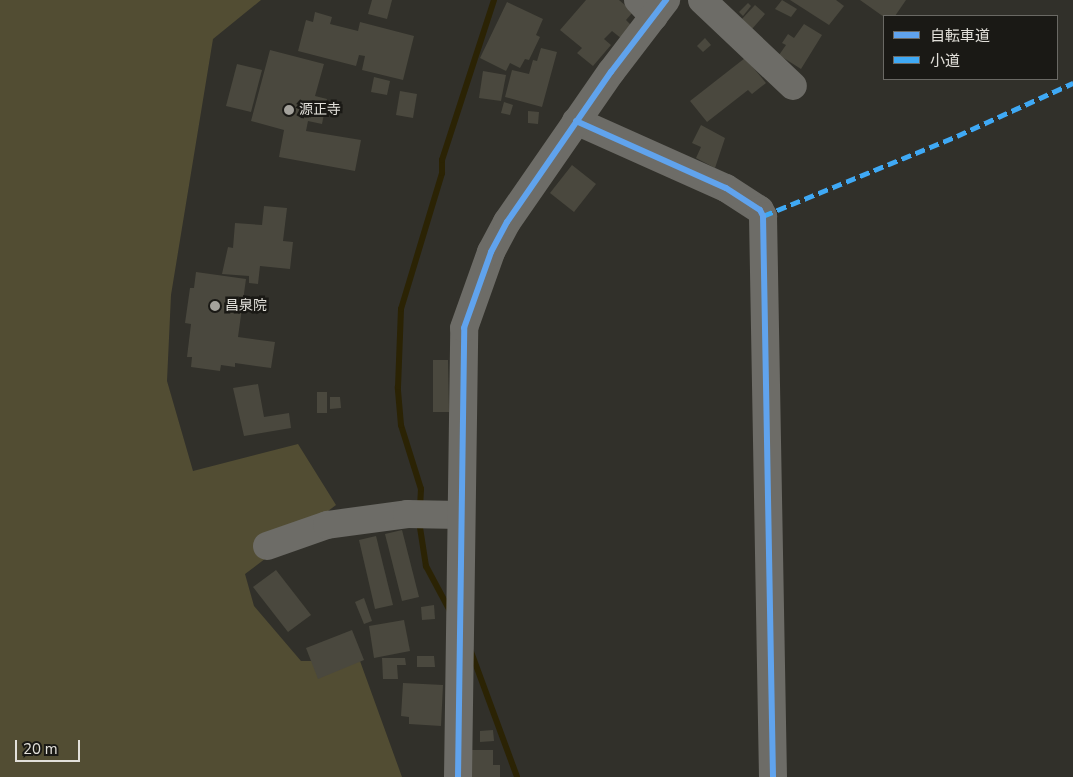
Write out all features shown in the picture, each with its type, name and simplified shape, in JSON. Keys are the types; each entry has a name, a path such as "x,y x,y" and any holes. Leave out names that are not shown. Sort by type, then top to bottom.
{"street":[{"path":"702,0 793,86"},
{"path":"458,777 460,605 447,515 464,328 492,252 507,222 653,6"},
{"path":"576,121 726,188 760,210 763,216 773,777"},
{"path":"267,546 327,525 407,514 447,515"}],"shaded area":[{"path":"0,0 261,0 213,39 171,295 167,381 193,471 298,444 336,505 245,574 254,606 301,661 360,661 402,777 0,777"}],"building":[{"path":"372,0 392,0 387,19 368,14"},
{"path":"586,0 619,0 633,12 626,20 633,27 622,39 612,31 604,39 611,45 593,66 577,53 582,48 560,30"},
{"path":"782,0 797,9 791,17 775,9"},
{"path":"790,0 836,0 844,6 829,25"},
{"path":"860,0 906,0 896,15 883,16"},
{"path":"507,2 543,19 536,35 540,37 529,60 525,59 520,68 510,63 506,71 480,58"},
{"path":"748,3 751,6 743,16 739,12"},
{"path":"755,5 765,14 752,29 741,20"},
{"path":"315,12 332,17 330,24 358,31 360,22 414,36 403,80 362,70 365,56 359,55 356,66 298,51 306,20 313,22"},
{"path":"804,24 822,35 801,69 779,55 786,45 782,43 788,34 794,38"},
{"path":"705,38 711,45 703,52 697,46"},
{"path":"541,48 557,52 542,107 505,97 512,70 529,74 533,60 537,61"},
{"name":"源正寺","path":"270,50 324,64 315,96 327,99 322,124 308,121 306,131 361,140 355,171 279,157 284,130 251,121"},
{"path":"745,58 766,83 752,94 748,90 707,122 690,101"},
{"path":"237,64 262,70 251,112 226,106"},
{"path":"483,71 506,75 501,101 479,98"},
{"path":"374,77 390,81 387,95 371,92"},
{"path":"400,91 417,94 413,118 396,115"},
{"path":"504,102 513,105 510,115 501,113"},
{"path":"528,111 539,112 538,124 528,123"},
{"path":"701,125 725,138 715,168 696,158 701,147 692,143"},
{"path":"572,165 596,184 574,212 550,193"},
{"name":"昌泉院","path":"264,206 287,208 283,241 293,242 290,269 260,266 258,284 249,283 249,276 222,274 228,247 233,248 235,223 262,225"},
{"name":"昌泉院","path":"196,272 246,279 238,337 275,342 271,368 235,363 235,367 221,365 220,371 191,367 192,357 187,357 191,324 185,323 190,288 194,288"},
{"path":"433,360 448,360 449,412 433,412"},
{"path":"258,384 264,417 289,413 291,428 244,436 233,388"},
{"path":"317,392 327,392 327,413 317,413"},
{"path":"330,397 340,397 341,408 330,409"},
{"path":"402,530 419,597 402,601 385,534"},
{"path":"376,536 393,605 375,609 359,540"},
{"path":"276,570 311,615 288,632 253,587"},
{"path":"364,598 372,621 364,624 355,602"},
{"path":"434,605 435,619 422,620 421,607"},
{"path":"404,620 410,651 374,658 369,626"},
{"path":"352,630 364,660 318,679 306,648"},
{"path":"417,656 434,656 435,667 417,667"},
{"path":"382,658 405,658 406,665 397,665 398,679 383,679"},
{"path":"403,683 443,685 441,726 409,724 409,717 401,716"},
{"path":"493,730 494,741 480,742 480,731"},
{"path":"469,750 493,750 493,765 500,765 500,777 469,777"}],"waterway":[{"path":"420,508 421,489 401,425 398,387 401,309 442,173 442,160 494,0"},
{"path":"419,521 426,566 450,611"},
{"path":"470,649 517,777"}],"marked path":[{"path":"763,216 957,136 1073,83"}],"cycle path":[{"path":"458,777 464,328 491,252 507,222 611,72 666,0"},
{"path":"576,121 726,188 760,210 763,216 773,777"}],"place":[{"name":"源正寺","path":"289,110"},
{"name":"昌泉院","path":"215,306"}]}
